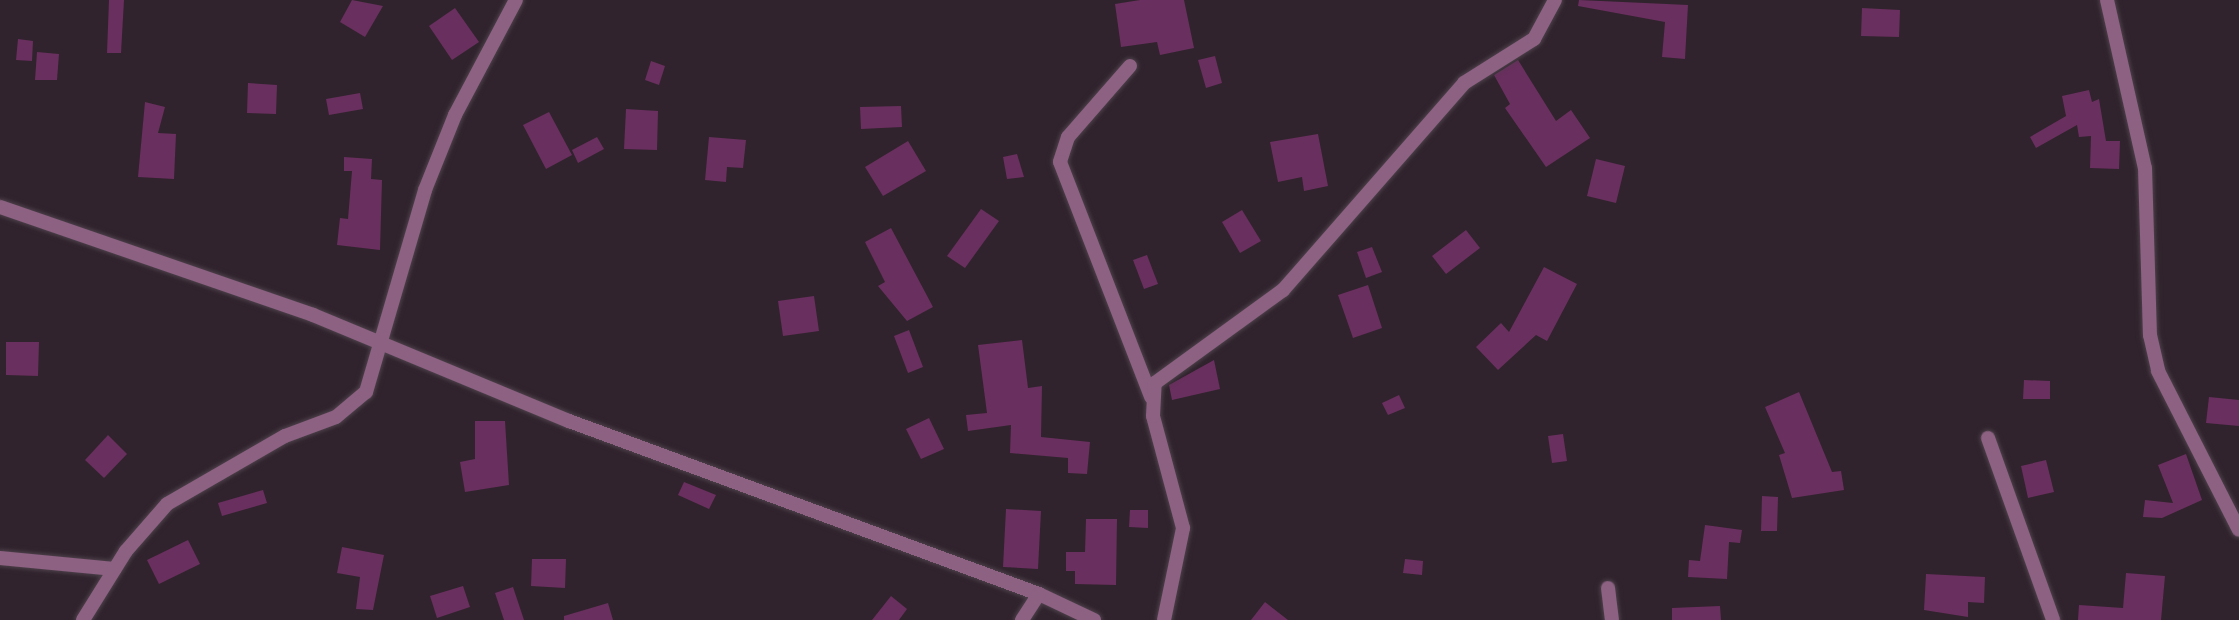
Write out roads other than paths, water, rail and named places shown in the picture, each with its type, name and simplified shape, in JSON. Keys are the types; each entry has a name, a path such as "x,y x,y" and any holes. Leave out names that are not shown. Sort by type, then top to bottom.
{"street":[{"path":"82,620 114,569 167,504 273,443 336,416 366,392 378,340 450,128 516,0"},
{"path":"1151,397 1164,372 1238,328 1283,290 1464,83 1534,40 1555,0"},
{"path":"2107,0 2145,168 2150,335 2158,371 2239,530"},
{"path":"1130,66 1068,137 1060,162 1151,397 1183,528 1164,620"},
{"path":"0,207 378,340 569,421 1039,594 1094,620"},
{"path":"1988,438 2053,620"},
{"path":"0,558 114,569"},
{"path":"1608,588 1612,620"},
{"path":"1022,620 1039,594"}]}
